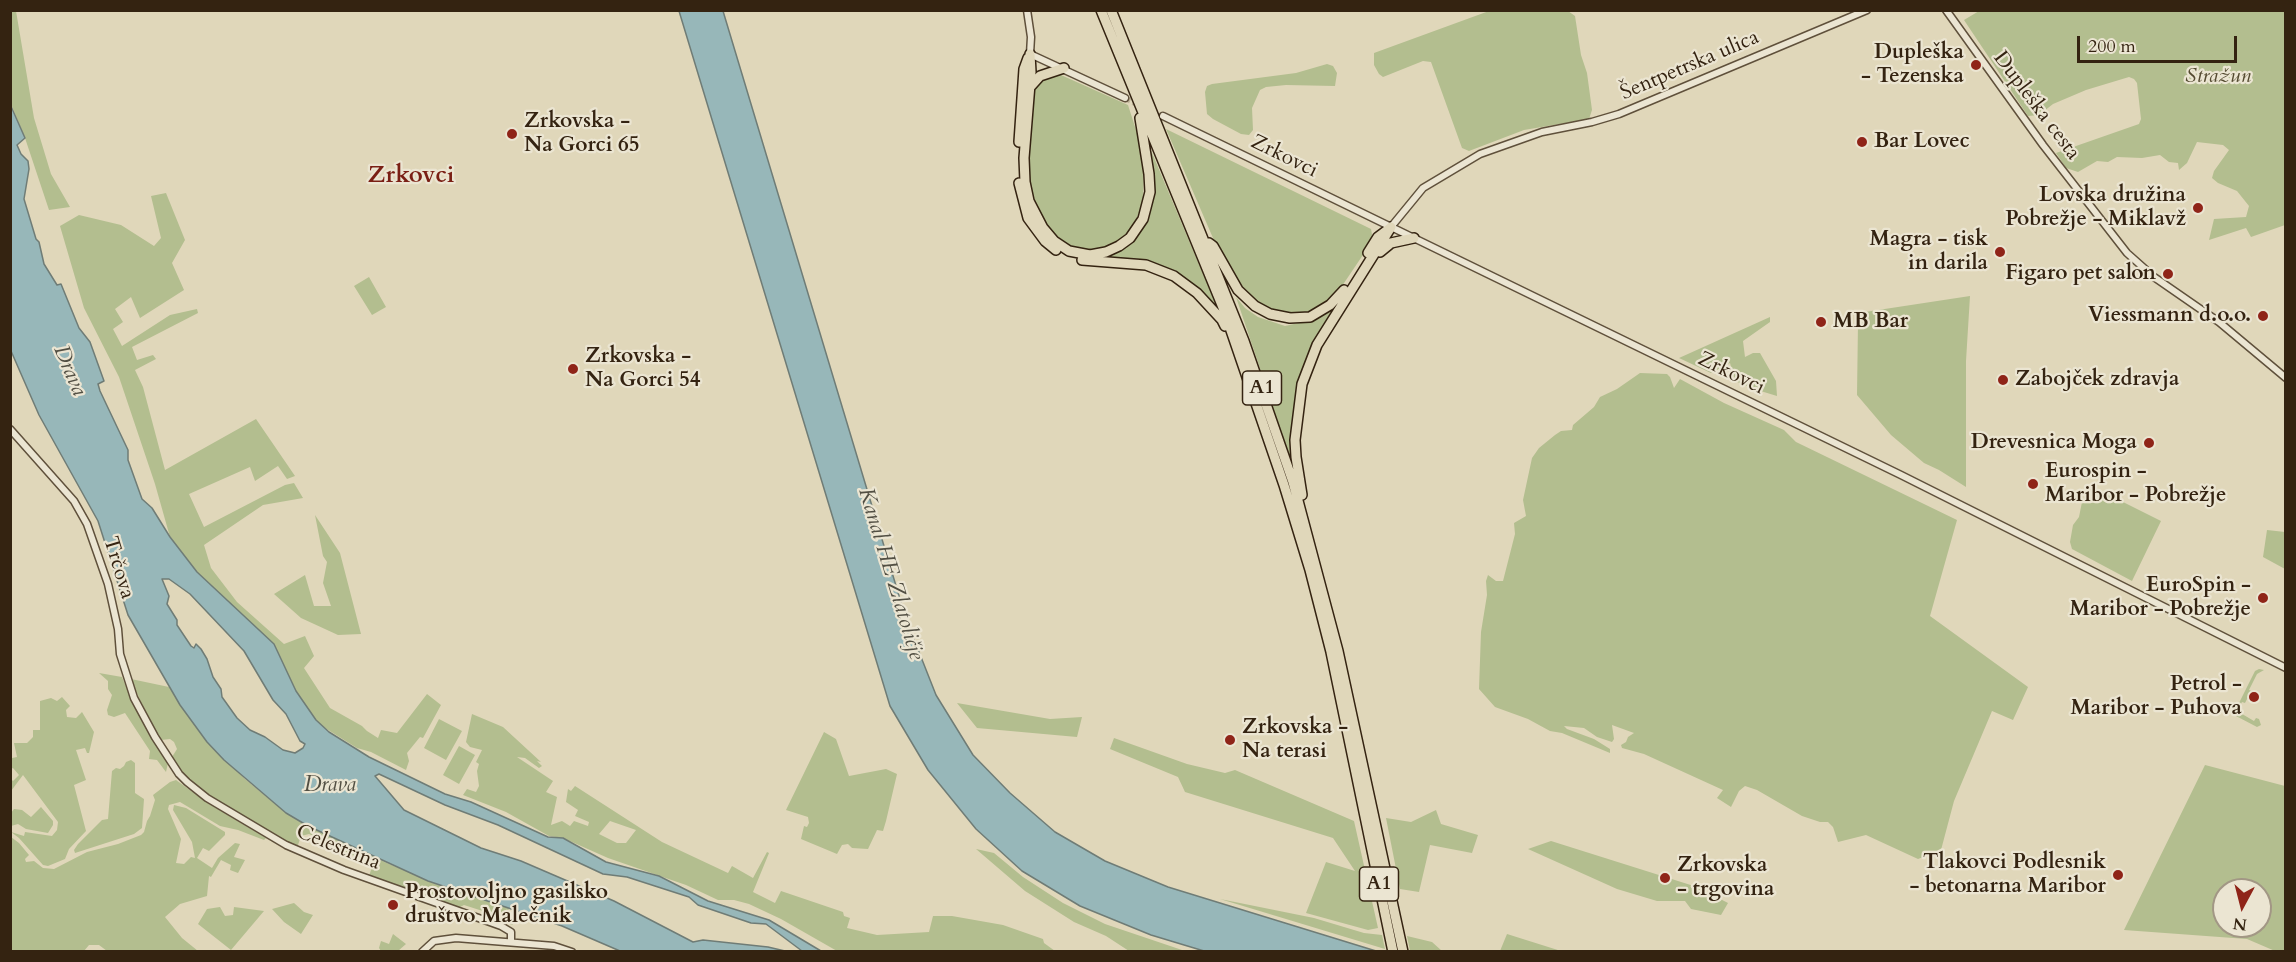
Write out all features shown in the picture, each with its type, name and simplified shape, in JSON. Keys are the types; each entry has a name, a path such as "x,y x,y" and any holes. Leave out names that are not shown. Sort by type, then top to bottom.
{"highway":[{"name":"A1","path":"1101,10 1239,351 1310,570 1354,740"},
{"name":"A1","path":"1111,10 1260,383 1293,482 1329,612 1354,740 1363,780 1376,820 1403,951"},
{"path":"1030,54 1024,158 1025,182 1029,201 1039,222 1054,241 1069,251 1090,255 1106,252 1130,238 1143,219 1149,192 1147,154 1141,121 1130,91 1133,86"},
{"path":"1030,54 1024,69 1018,158 1022,202 1035,228 1045,241 1068,257 1146,265 1174,276 1197,293 1222,320 1232,346 1239,351"},
{"path":"1029,88 1040,76 1064,68"},
{"path":"1204,240 1213,246 1238,290 1255,306 1280,317 1300,318 1320,312 1335,301 1378,237 1391,227"},
{"path":"1308,540 1311,534 1299,481 1295,448 1302,384 1317,345 1391,227"},
{"path":"1375,254 1392,243 1414,238"},
{"name":"A1","path":"1363,780 1365,816 1393,951"}],"street":[{"path":"1027,10 1031,38 1030,54 1125,98"},
{"name":"Šentpetrska ulica","path":"1391,227 1429,184 1473,157 1521,138 1619,114 1867,10"},
{"name":"Dupleška cesta","path":"1946,10 2100,220 2141,266 2219,322 2286,378"},
{"name":"Zrkovci","path":"1163,116 1891,470 2286,668"},
{"name":"Trčova","path":"10,429 74,501 87,524 108,584 124,670 134,698 155,736"},
{"name":"Celestrina","path":"155,736 179,774 198,792 266,834 308,856 501,926 511,932 511,942"},
{"path":"422,951 430,943 442,939 511,942 554,946 572,951"}],"green space":[{"path":"10,11 16,11 34,118 51,174 70,207 49,210 11,104"},
{"path":"1489,11 1568,11 1575,16 1581,55 1587,73 1592,110 1589,119 1524,130 1469,151 1462,148 1431,62 1423,61 1383,77 1374,65 1374,53"},
{"name":"Stražun","path":"1979,11 2285,11 2285,225 2251,237 2246,228 2209,240 2214,219 2246,217 2249,206 2237,191 2212,178 2214,171 2229,150 2223,145 2197,142 2187,163 2179,170 2178,163 2169,162 2160,155 2142,158 2117,157 2108,162 2097,161 2078,172 2066,168 2056,153 2139,124 2141,119 2137,83 2129,77 2086,90 2053,104 2039,115 2028,116 1964,20"},
{"path":"1327,64 1333,66 1337,73 1335,86 1286,85 1266,87 1260,90 1252,108 1253,130 1249,135 1241,134 1207,114 1205,92 1207,86 1296,73"},
{"path":"1052,74 1061,75 1128,105 1144,155 1143,203 1136,220 1123,238 1102,248 1085,251 1071,247 1057,239 1035,208 1025,162 1037,82"},
{"path":"1166,129 1371,229 1373,240 1328,303 1301,316 1274,313 1248,297 1216,245"},
{"path":"1150,148 1216,305 1194,286 1161,266 1136,259 1103,257 1124,248 1136,239 1146,222"},
{"path":"166,193 185,240 172,263 184,290 140,318 131,297 115,309 123,322 113,329 122,346 170,315 197,309 198,313 132,347 137,360 153,355 156,359 135,370 143,387 165,470 256,419 295,476 287,479 278,466 255,481 250,467 189,494 204,527 285,485 294,483 303,498 263,505 204,545 211,568 237,602 284,644 305,636 314,656 304,668 330,708 378,738 381,730 397,733 427,694 441,705 423,738 420,737 407,753 409,761 406,770 371,752 357,748 317,723 296,691 274,644 197,572 170,537 155,484 119,377 84,308 60,226 79,215 121,225 154,246 161,238 151,196"},
{"path":"369,277 386,307 372,315 354,286"},
{"path":"1970,296 1966,361 1966,487 1924,463 1891,435 1857,395 1858,323 1865,312"},
{"path":"1236,297 1245,308 1258,317 1285,326 1316,319 1328,313 1337,303 1314,345 1297,389 1293,462 1291,461"},
{"path":"1770,317 1770,322 1743,341 1745,357 1753,353 1760,353 1776,381 1777,396 1735,381 1730,363 1711,373 1679,358"},
{"path":"1640,373 1667,374 1674,388 1680,379 1724,403 1784,430 1796,442 1957,520 1930,616 2028,687 2013,720 1992,711 1954,801 1941,850 1918,859 1866,835 1838,842 1833,827 1828,822 1802,816 1757,790 1745,786 1739,791 1731,807 1717,798 1723,790 1644,754 1622,748 1621,745 1634,733 1612,725 1614,739 1612,742 1597,737 1584,728 1564,726 1594,739 1610,749 1610,753 1562,733 1550,731 1528,719 1495,707 1479,689 1481,632 1487,595 1486,581 1488,575 1496,581 1503,581 1515,534 1514,523 1526,516 1523,500 1532,458 1539,448 1555,435 1561,431 1572,430 1573,425 1594,407 1600,397 1617,389"},
{"path":"2091,486 2161,521 2132,581 2072,549 2070,542 2073,525 2079,517 2082,502"},
{"path":"315,515 340,553 361,634 338,635 301,618 274,594 305,575 314,606 331,606 323,583 327,562 323,556"},
{"path":"2267,530 2285,532 2285,569 2263,557"},
{"path":"2264,670 2257,674 2245,703 2242,702 2237,711 2254,721 2256,718 2259,719 2261,725 2257,727 2234,713 2255,671"},
{"path":"99,673 122,677 134,706 168,763 166,772 157,760 149,759 150,751 125,713 114,717 108,715 107,710 112,695 108,689 108,681"},
{"path":"131,679 169,687 207,742 245,779 286,813 308,826 389,864 448,888 508,907 513,925 497,920 495,915 464,905 458,908 409,892 408,887 406,887 407,891 369,876 372,867 363,863 363,860 309,834 301,836 298,845 290,845 226,806 199,788 183,773 172,757 177,749 174,742 170,739 161,740"},
{"path":"62,697 70,706 66,710 67,717 76,718 82,712 94,732 89,753 85,748 76,750 86,780 74,785 86,831 69,849 65,859 48,866 43,865 11,832 24,836 25,832 52,836 57,830 58,822 23,775 11,791 11,779 13,781 19,775 13,768 11,769 11,752 12,758 17,757 14,743 27,743 33,737 33,730 40,730 40,701 51,698 57,701"},
{"path":"957,703 1050,719 1082,717 1077,737 977,728"},
{"path":"472,714 503,727 541,762 537,761 542,766 539,768 525,758 517,757 553,781 546,792 557,797 551,825 562,821 570,826 574,821 588,826 589,822 575,816 578,810 566,802 568,789 571,791 575,786 662,842 728,873 732,866 753,878 767,852 769,853 753,892 775,903 781,891 843,912 844,916 850,918 847,928 877,935 929,932 933,916 952,916 1003,925 1043,939 1044,943 1055,951 837,951 781,919 749,904 734,900 718,900 686,885 608,858 563,838 549,836 506,812 463,795 467,789 476,792 479,786 477,771 479,764 476,762 482,750 470,747 466,742","holes":["610,821 636,830 626,843 617,843 599,834"]},
{"path":"439,719 462,731 446,760 424,748"},
{"path":"824,732 836,739 849,776 886,769 897,774 883,831 877,830 868,849 852,848 848,844 842,845 837,854 801,839 804,826 807,827 809,823 808,817 786,810"},
{"path":"1114,738 1187,764 1225,773 1235,770 1354,821 1378,928 1368,930 1306,913 1326,862 1355,871 1333,838 1185,792 1178,777 1110,749"},
{"path":"459,746 475,755 459,784 443,775"},
{"path":"131,760 135,763 135,793 144,799 142,828 134,834 75,853 74,850 78,844 102,820 108,819 112,771 116,768 120,769"},
{"path":"2205,765 2285,786 2285,951 2275,951 2247,939 2233,938 2272,938 2272,878 2212,878 2212,936 2124,930"},
{"path":"176,780 209,804 266,838 264,840 220,826 180,802 169,805 168,809 181,839 176,863 184,864 191,857 195,858 192,842 173,810 174,805 186,808 225,832 225,835 209,851 203,848 197,858 212,868 218,858 235,843 240,844 234,857 245,860 238,873 230,870 231,865 221,860 211,877 209,876 207,896 180,904 165,917 182,938 198,951 107,951 99,945 89,945 84,951 11,951 11,837 29,855 25,859 26,862 34,861 43,868 54,869 87,852 141,835 155,800 153,795"},
{"path":"41,807 53,821 48,833 26,829 18,824 11,826 11,813 14,809 22,810 31,817"},
{"path":"1436,810 1441,824 1478,835 1472,853 1430,845 1419,892 1400,889 1386,818 1411,822"},
{"path":"1551,841 1697,887 1728,903 1721,915 1691,909 1685,901 1657,901 1617,889 1528,849"},
{"path":"976,849 994,853 1023,877 1063,903 1105,924 1185,951 1129,951 1106,936 1074,922 1025,891"},
{"path":"1220,899 1314,918 1364,933 1382,935 1385,949"},
{"path":"294,903 304,912 313,915 301,934 284,922 272,909"},
{"path":"220,907 225,916 233,915 234,907 264,911 231,950 198,924 207,909"},
{"path":"393,934 406,944 398,951 381,951 379,948 381,941 389,944"},
{"path":"1507,934 1561,951 1500,951"},
{"path":"1407,936 1432,942 1442,951 1410,951"}],"water":[{"name":"Kanal HE Zlatoličje","path":"679,11 723,11 906,619 936,695 973,755 1010,793 1055,832 1105,861 1168,887 1376,951 1204,951 1151,935 1080,906 1022,871 976,829 928,770 890,706"},
{"name":"Drava","path":"10,104 25,138 17,145 21,154 28,161 29,169 24,199 44,264 57,285 61,284 79,328 90,342 104,381 98,384 100,391 128,450 128,460 142,499 152,508 170,537 197,572 274,644 296,691 316,720 329,732 369,757 445,794 471,802 548,837 563,838 606,862 659,876 708,901 769,920 821,951 802,951 766,924 751,923 698,905 689,897 627,877 603,874 498,825 445,805 379,774 375,776 404,810 481,848 521,861 614,901 693,942 703,940 785,951 620,951 562,926 428,881 308,826 286,813 224,760 207,742 180,705 128,615 98,521 39,415 11,351","holes":["162,579 169,579 190,594 244,651 273,700 286,714 300,741 305,744 303,748 295,753 283,750 250,730 237,718 222,697 221,689 201,649 196,644 194,648 191,646 177,625 177,620 167,604 169,596"]}],"tunnel":[{"path":"1125,98 1141,106"}],"place":[{"name":"Dupleška - Tezenska","path":"1976,65"},
{"name":"Zrkovska - Na Gorci 65","path":"512,134"},
{"name":"Bar Lovec","path":"1862,142"},
{"name":"Lovska družina Pobrežje - Miklavž","path":"2198,208"},
{"name":"Magra - tisk in darila","path":"2000,252"},
{"name":"Figaro pet salon","path":"2168,274"},
{"name":"Viessmann d.o.o.","path":"2263,316"},
{"name":"MB Bar","path":"1821,322"},
{"name":"Zrkovska - Na Gorci 54","path":"573,369"},
{"name":"Zabojček zdravja","path":"2003,380"},
{"name":"Drevesnica Moga","path":"2149,443"},
{"name":"Eurospin - Maribor - Pobrežje","path":"2033,484"},
{"name":"EuroSpin - Maribor - Pobrežje","path":"2263,598"},
{"name":"Petrol - Maribor - Puhova","path":"2254,697"},
{"name":"Zrkovska - Na terasi","path":"1230,740"},
{"name":"Tlakovci Podlesnik - betonarna Maribor","path":"2118,875"},
{"name":"Zrkovska - trgovina","path":"1665,878"},
{"name":"Prostovoljno gasilsko društvo Malečnik","path":"393,905"}],"district":[{"name":"Zrkovci","path":"411,176"}]}
